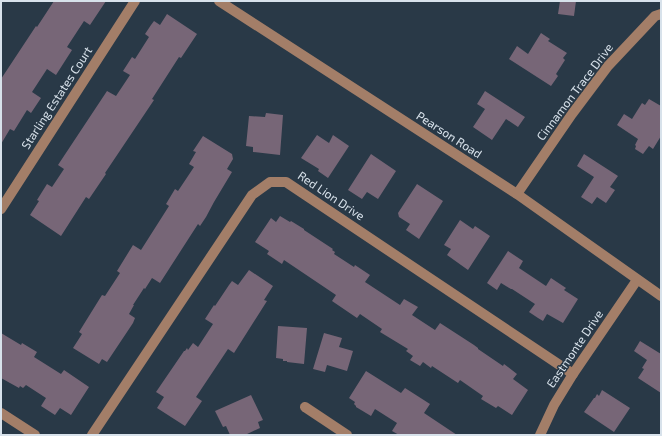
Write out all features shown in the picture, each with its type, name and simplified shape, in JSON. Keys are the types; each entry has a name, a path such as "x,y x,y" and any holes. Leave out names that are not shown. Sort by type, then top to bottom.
{"street":[{"name":"Starling Estates Court","path":"1,209 136,1"},
{"name":"Pearson Road","path":"219,1 517,194 661,296"},
{"name":"Cinnamon Trace Drive","path":"517,194 572,114 608,66 655,16 661,14"},
{"name":"Red Lion Drive","path":"92,435 252,196 270,182 286,182 573,374"},
{"name":"Eastmonte Drive","path":"540,435 554,405 573,374 637,280"},
{"path":"305,407 347,435"},
{"path":"1,413 35,435"}],"building":[{"path":"54,1 106,1 90,25 84,21 67,47 72,50 56,75 47,69 32,92 41,98 31,113 27,110 14,131 10,129 1,144 1,79"},
{"path":"560,1 576,1 574,16 558,14"},
{"path":"167,14 197,34 181,58 179,57 152,99 154,100 105,173 106,174 89,199 86,197 61,236 30,215 39,201 37,200 47,184 52,187 64,169 58,165 107,91 116,96 130,75 123,71 132,57 135,59 149,37 145,34 151,25 154,21 160,25"},
{"path":"541,33 550,39 548,41 567,53 563,58 565,60 556,74 558,76 551,86 509,59 517,46 528,54"},
{"path":"485,91 525,117 518,127 506,119 492,140 473,127 485,109 477,104"},
{"path":"649,99 661,106 661,136 653,149 649,146 643,154 635,149 638,139 617,125 624,114 632,119 642,103 645,105"},
{"path":"266,113 283,115 280,155 253,152 253,147 246,146 249,116 265,117"},
{"path":"317,135 329,143 333,135 349,146 328,178 318,171 319,169 301,158"},
{"path":"203,136 232,154 233,159 227,169 232,172 206,217 200,226 198,224 160,283 152,278 145,289 144,288 129,314 135,318 133,323 107,362 102,359 99,364 73,348 82,334 79,332 102,295 105,296 120,273 117,271 133,245 141,250 169,206 166,204 175,189 178,191 194,167 189,164 196,152 193,151"},
{"path":"371,154 396,171 378,199 367,192 362,199 348,190"},
{"path":"584,154 618,176 610,187 615,190 606,203 597,197 592,204 581,197 594,177 577,166"},
{"path":"417,184 443,201 419,239 406,230 410,224 399,217 398,213"},
{"path":"280,216 304,229 333,249 332,250 335,252 334,254 370,275 365,282 400,305 404,299 418,307 412,315 435,330 440,323 517,374 513,379 528,390 512,415 498,406 496,408 481,399 483,396 460,380 458,383 432,366 431,368 423,362 420,366 410,360 413,356 406,351 408,349 380,332 382,329 360,314 357,318 332,301 336,295 284,260 282,264 267,254 269,251 255,242 271,218 276,222"},
{"path":"460,220 473,229 475,226 490,236 468,270 447,255 451,249 444,245"},
{"path":"508,251 523,261 519,268 546,286 551,278 566,288 564,290 578,299 563,323 547,314 543,321 529,312 535,304 501,283 497,290 487,283"},
{"path":"249,270 273,286 264,300 267,301 234,353 228,349 196,397 202,401 185,426 157,408 164,397 156,392 184,351 187,348 188,350 193,343 198,347 213,324 205,319 232,281 238,285"},
{"path":"278,326 307,328 304,364 287,362 283,361 283,359 276,358"},
{"path":"1,333 21,345 22,343 37,352 34,357 61,374 64,370 89,387 71,415 60,408 55,415 41,406 46,398 26,385 23,388 20,386 19,388 1,378"},
{"path":"324,333 342,338 339,347 353,351 347,371 327,365 325,372 313,369"},
{"path":"640,341 661,354 661,393 638,378 644,369 642,368 647,360 634,351"},
{"path":"366,371 401,393 405,388 430,404 424,413 457,435 399,435 392,431 397,423 375,409 371,416 356,407 354,404 355,402 349,398"},
{"path":"602,390 630,408 614,432 584,412 597,394 599,396"},
{"path":"251,395 263,420 258,422 260,428 245,435 230,435 226,426 223,427 215,411"}]}
